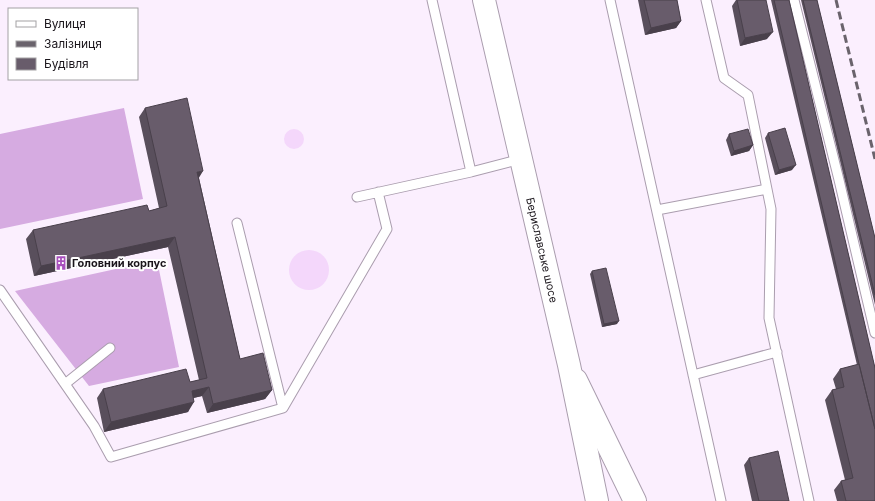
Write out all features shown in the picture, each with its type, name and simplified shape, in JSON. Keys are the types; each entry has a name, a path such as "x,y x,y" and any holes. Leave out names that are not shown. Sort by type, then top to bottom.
{"main road":[{"name":"Бериславське шосе","path":"484,0 569,365 597,501"},
{"path":"569,365 635,501"}],"lane":[{"path":"432,0 471,172"},
{"path":"610,0 722,501"},
{"path":"706,0 724,78 748,95 771,209 769,318 809,501"},
{"path":"794,0 875,333"},
{"path":"358,197 471,172 521,159"},
{"path":"657,210 767,189"},
{"path":"0,290 94,426 111,456 283,408 386,229 378,192"},
{"path":"237,223 283,408"},
{"path":"65,384 110,348"},
{"path":"694,375 777,352"}],"shaded area":[{"path":"124,108 143,199 0,229 0,134"},
{"path":"294,129 301,132 304,139 301,146 294,149 287,146 284,139 287,132"},
{"path":"313,250 320,253 326,259 329,270 328,278 320,287 313,290 305,290 298,287 290,278 289,266 292,259 301,251"},
{"path":"157,260 179,367 89,386 15,291"}],"building":[{"path":"644,0 677,0 681,21 651,28"},
{"path":"737,0 766,0 773,32 745,38"},
{"path":"774,0 789,0 875,368 875,429 859,364"},
{"path":"803,0 817,0 875,238 875,295"},
{"name":"Головний корпус","path":"187,98 203,171 197,172 240,359 263,353 272,390 213,404 209,387 192,391 194,402 111,422 103,389 186,369 190,382 207,378 175,237 41,266 33,230 147,205 149,211 167,206 145,108"},
{"path":"785,128 796,165 779,170 768,133"},
{"path":"748,129 753,145 734,151 729,134"},
{"path":"606,268 619,321 604,324 592,271"},
{"path":"859,364 875,429 875,501 846,501 841,481 853,478 832,390 844,387 840,369"},
{"path":"778,451 789,501 759,501 749,458"}],"railway":[{"path":"836,0 875,159"}],"place":[{"name":"Головний корпус","path":"61,263"}]}
